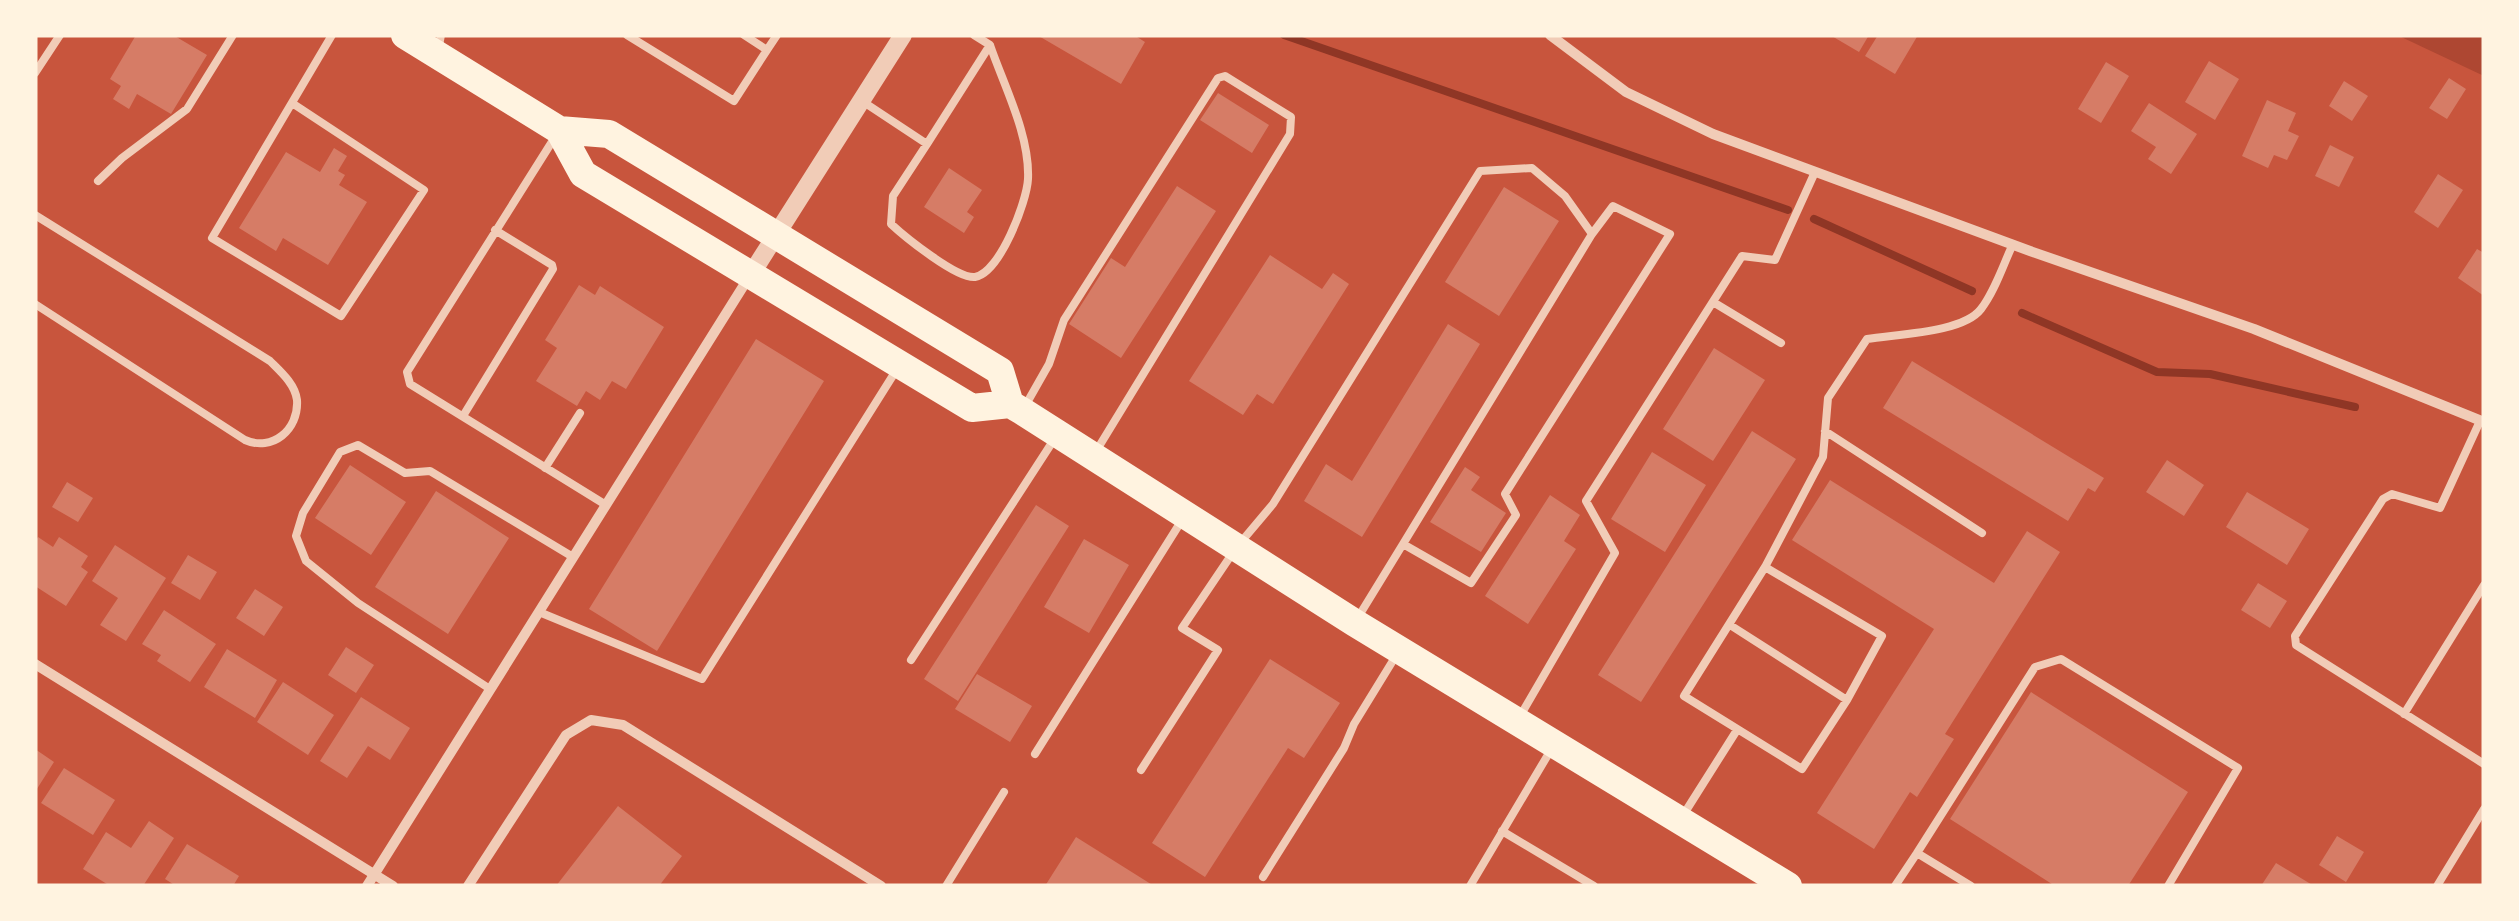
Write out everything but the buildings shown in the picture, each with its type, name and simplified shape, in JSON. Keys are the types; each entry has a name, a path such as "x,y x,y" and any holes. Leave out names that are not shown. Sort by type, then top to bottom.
{"highway":[{"path":"404,35 439,45 559,130 583,174 972,408 1016,408 1355,623 1680,821 1752,872 1788,886"},
{"path":"559,130 609,134 1000,371 1016,408"}],"street":[{"path":"367,886 903,35"},
{"path":"1550,35 1626,92 1713,134 2254,328 2482,421"},
{"path":"35,664 393,886"},
{"path":"468,886 566,735 590,720 623,725 881,886"}],"lane":[{"path":"35,74 60,35"},
{"path":"98,181 188,109 233,35"},
{"path":"292,103 424,190 341,316 212,238 332,35"},
{"path":"744,35 767,50"},
{"path":"631,36 734,101 777,35"},
{"path":"974,35 990,46 1023,139 1028,178 1022,210 1007,243 980,276 971,278 903,236 892,224 893,196 990,46"},
{"path":"660,56 667,45"},
{"path":"689,74 696,63"},
{"path":"1016,408 1049,364 1064,320 1218,78 1225,76 1292,116 1290,134 1092,457"},
{"path":"861,101 926,144"},
{"path":"559,130 407,372 410,384 606,506"},
{"path":"1141,770 1218,650 1182,628 1236,548 1272,504 1480,170 1532,168 1565,196 1592,234"},
{"path":"1516,722 1615,554 1586,501 1742,256 1776,260 1816,172"},
{"path":"1355,623 1403,544 1592,234 1614,206 1670,234 1505,494 1516,516 1471,584 1403,544"},
{"path":"35,215 270,361 289,381 297,398 295,420 278,440 256,445 35,304"},
{"path":"462,416 553,269 495,230"},
{"path":"1765,566 1882,636 1802,769 1684,696 1765,566 1823,457 1828,398 1867,339 1957,325 1971,319 1982,308 2013,244"},
{"path":"1713,302 1781,342"},
{"path":"539,612 702,678 900,365"},
{"path":"545,468 580,413"},
{"path":"2482,421 2440,508 2392,494 2383,499 2295,636 2296,645 2484,764"},
{"path":"1825,431 1982,533"},
{"path":"912,660 1057,434"},
{"path":"490,689 358,603 306,561 296,536 303,513 340,452 358,445 404,473 430,470 573,558"},
{"path":"1035,754 1184,516"},
{"path":"2404,714 2484,585"},
{"path":"1730,625 1847,700"},
{"path":"1263,877 1344,748 1354,724 1399,650"},
{"path":"1895,886 2034,666 2060,659 2238,768 2168,886"},
{"path":"1680,821 1737,730"},
{"path":"1470,886 1554,745"},
{"path":"946,886 1004,792"},
{"path":"2437,886 2484,809"},
{"path":"1502,831 1594,886"},
{"path":"1916,853 1971,886"}],"shaded area":[{"path":"2397,35 2484,35 2484,76"}],"waterway":[{"path":"1284,35 1788,210"},
{"path":"1814,219 1972,291"},
{"path":"2022,313 2157,372 2210,374 2355,407"}]}
